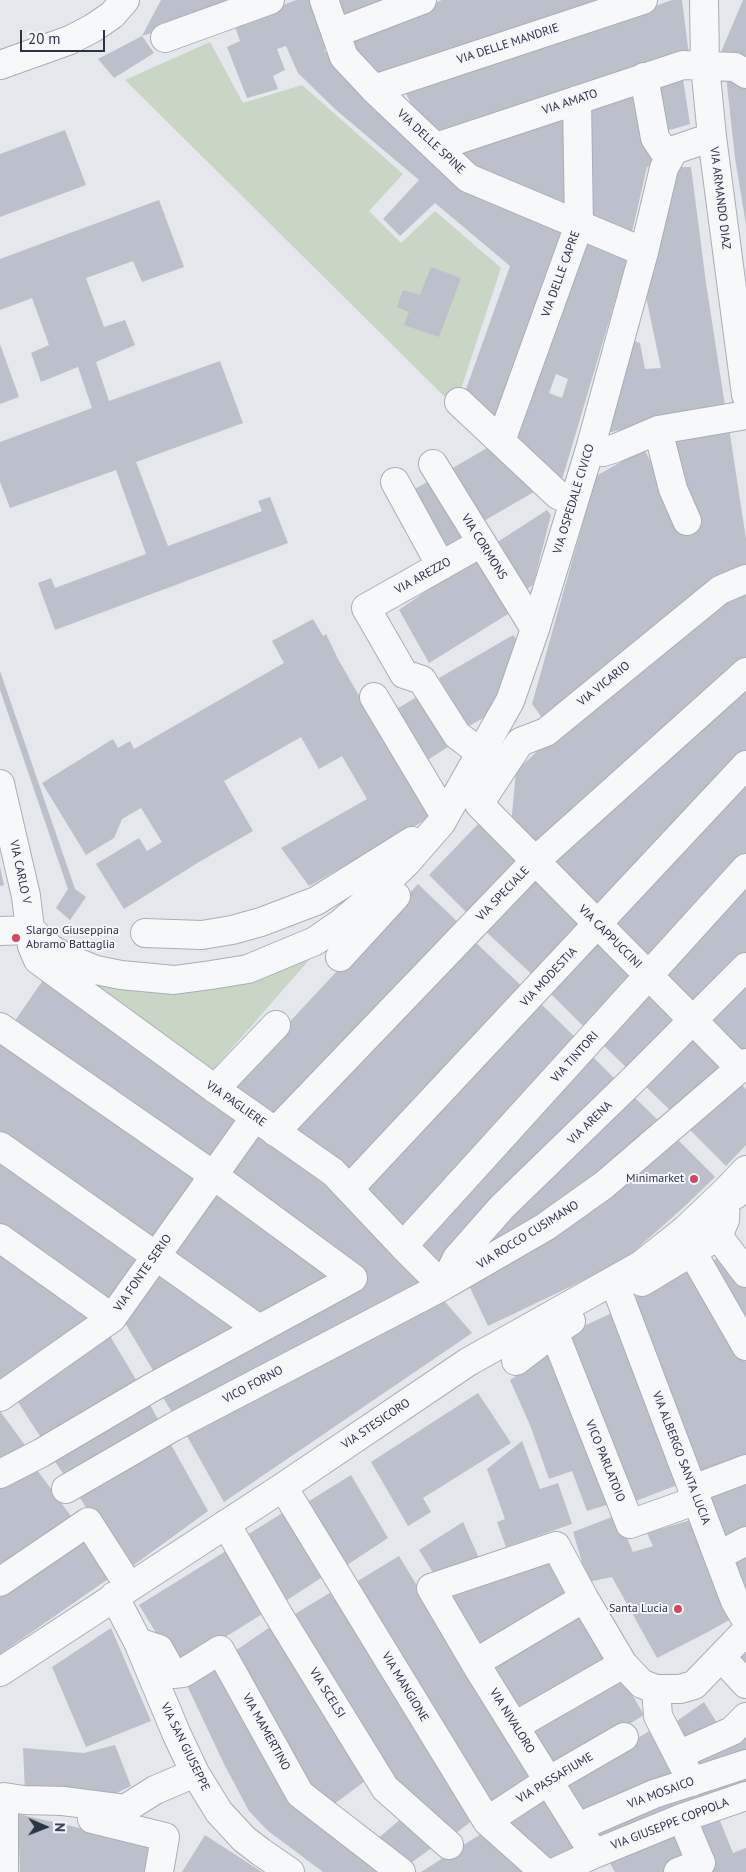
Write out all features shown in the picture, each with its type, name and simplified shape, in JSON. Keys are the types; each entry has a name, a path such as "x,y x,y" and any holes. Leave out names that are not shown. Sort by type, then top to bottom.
{"street":[{"path":"0,66 82,34 112,14 125,0"},
{"path":"165,38 270,0"},
{"name":"VIA DELLE SPINE","path":"324,0 344,57 374,89 468,178 644,252"},
{"path":"336,33 422,0"},
{"name":"VIA DELLE MANDRIE","path":"374,89 642,0"},
{"name":"VIA ARMANDO DIAZ","path":"704,0 705,64 712,137 742,341 746,395"},
{"name":"VIA AMATO","path":"436,147 683,64 735,67 746,74"},
{"path":"644,77 655,138 669,159 674,150 712,137"},
{"name":"VIA DELLE CAPRE","path":"501,441 579,225 576,100"},
{"name":"VIA OSPEDALE CIVICO","path":"31,930 51,949 71,960 96,970 120,975 174,980 248,969 315,940 368,901 407,862 443,820 482,754 510,701 535,629 590,449 644,252 664,168 669,159"},
{"path":"459,402 558,495 573,502"},
{"path":"590,449 603,452 658,430 746,415"},
{"path":"658,430 673,489 687,521"},
{"name":"VIA CORMONS","path":"433,464 535,629"},
{"path":"395,482 441,566"},
{"name":"VIA AREZZO","path":"481,543 366,608 404,674 422,680 457,736 482,754"},
{"name":"VIA VICARIO","path":"520,742 546,732 720,590 746,579"},
{"path":"520,742 524,706 550,615 548,602 544,600"},
{"name":"VIA SPECIALE","path":"265,1124 535,861 746,672"},
{"path":"145,933 202,935 232,930 261,922 316,900 443,820 374,697"},
{"name":"VIA CAPPUCCINI","path":"520,742 479,804 692,1020 744,1066"},
{"name":"VIA MODESTIA","path":"350,1188 746,765"},
{"name":"VIA CARLO V","path":"0,784 26,896 31,930"},
{"path":"340,957 418,872 407,862"},
{"name":"VIA TINTORI","path":"404,1246 746,868"},
{"path":"0,931 31,930"},
{"name":"VIA PAGLIERE","path":"31,930 32,946 38,960 215,1090 332,1172 350,1188 443,1286"},
{"name":"VIA ARENA","path":"443,1286 457,1258 502,1207 746,967"},
{"path":"215,1090 276,1025"},
{"path":"0,1027 213,1175 353,1278 151,1388 41,1453 0,1474"},
{"name":"VIA ROCCO CUSIMANO","path":"443,1286 545,1227 604,1185 744,1066"},
{"name":"VIA FONTE SERIO","path":"1,1396 112,1318 213,1175 265,1124"},
{"path":"0,1146 259,1329"},
{"name":"VIA STESICORO","path":"0,1672 283,1487 468,1362 641,1265 685,1230 736,1194 746,1170"},
{"path":"516,1361 554,1332 718,1236 736,1194"},
{"path":"718,1236 746,1273"},
{"path":"0,1238 112,1318"},
{"path":"692,1252 746,1346"},
{"name":"VICO FORNO","path":"66,1489 173,1428 443,1286"},
{"name":"VIA ALBERGO SANTA LUCIA","path":"619,1295 735,1601 746,1620"},
{"name":"VICO PARLATOIO","path":"554,1332 630,1524 695,1495"},
{"path":"695,1495 746,1469"},
{"name":"VIA MANGIONE","path":"283,1487 487,1821 544,1872"},
{"name":"VIA SAN GIUSEPPE","path":"0,1582 88,1522 122,1591 138,1642 195,1773 219,1812 244,1839 290,1872"},
{"name":"VIA SCELSI","path":"226,1524 278,1614 385,1788 449,1846"},
{"path":"718,1556 746,1541"},
{"name":"VIA NIVALORO","path":"584,1598 556,1546 431,1588 475,1663 594,1854"},
{"path":"475,1663 584,1598 623,1664 642,1684 656,1690 680,1690 694,1685 746,1632"},
{"name":"VIA MAMERTINO","path":"138,1642 159,1649 173,1674 183,1673 220,1650 300,1794 401,1872"},
{"path":"721,1657 746,1684"},
{"path":"515,1726 623,1664"},
{"path":"656,1690 658,1716 692,1782"},
{"path":"678,1755 732,1731 746,1717"},
{"name":"VIA PASSAFIUME","path":"487,1821 548,1781 624,1737"},
{"name":"VIA MOSAICO","path":"578,1827 654,1794 746,1764"},
{"path":"14,1798 63,1801 125,1809 155,1790 195,1773"},
{"name":"VIA GIUSEPPE COPPOLA","path":"594,1854 682,1818 746,1796"},
{"path":"4,1872 14,1798"},
{"path":"14,1798 44,1811 94,1820 166,1837 159,1872"},
{"path":"678,1872 701,1863 682,1818"},
{"path":"555,1872 594,1854"}],"green space":[{"path":"210,42 243,103 302,85 403,174 369,211 401,243 435,211 501,268 460,392 450,402 125,80"},
{"path":"317,951 211,1072 70,971 264,977 295,965"}],"building":[{"path":"161,0 236,0 193,20 142,36"},
{"path":"296,0 314,0 330,45 324,50 401,124 572,230 500,427 464,395 510,266 435,203 400,236 383,219 419,180 336,110 298,73 286,46 277,49 285,70 273,76 278,89 247,98 227,47 240,41 234,24"},
{"path":"332,0 407,0 342,26"},
{"path":"442,0 625,0 379,81 347,38"},
{"path":"672,0 682,0 689,55 441,138 418,119 404,89 611,22"},
{"path":"743,0 746,0 746,67 721,52"},
{"path":"142,36 154,53 114,78 98,59"},
{"path":"682,73 690,124 660,133 652,83"},
{"path":"726,76 746,79 746,225 735,158"},
{"path":"640,89 654,166 647,167 631,236 586,217 583,104"},
{"path":"569,110 572,213 474,173 453,150"},
{"path":"65,130 86,185 0,217 0,154"},
{"path":"674,167 691,167 725,406 607,433 632,340 640,343 645,369 661,368 645,292"},
{"path":"159,200 184,267 142,282 133,261 86,278 104,327 125,320 135,345 96,362 109,401 220,361 243,423 136,462 168,546 262,511 258,501 270,497 288,543 55,630 38,583 51,578 55,588 146,554 116,470 10,508 0,482 0,442 92,408 78,367 41,382 31,353 49,345 32,298 0,310 0,259"},
{"path":"581,234 629,254 561,483 510,434","holes":["556,374 568,379 562,398 549,393"]},
{"path":"431,267 461,278 439,337 404,325 409,312 397,307 403,290 420,295"},
{"path":"0,344 19,397 0,404"},
{"path":"729,428 746,539 746,572 546,723 532,704 596,476 644,449 686,529 673,436"},
{"path":"494,444 539,489 482,522 451,469"},
{"path":"429,481 463,538 443,551 408,493"},
{"path":"547,510 551,515 533,585 525,590 496,543"},
{"path":"475,557 508,614 429,663 399,610"},
{"path":"746,589 746,663 533,846 511,825 516,771 561,729 724,598"},
{"path":"313,619 323,636 326,634 338,659 429,818 309,886 281,848 367,799 342,756 319,769 301,737 224,781 253,831 124,909 96,864 139,838 147,851 162,842 141,808 122,819 114,838 86,855 42,783 113,739 118,748 130,741 134,749 284,663 272,641"},
{"path":"513,635 518,642 505,688 489,715 467,727 439,678"},
{"path":"0,671 75,889 86,897 70,920 56,908 68,889 0,690"},
{"path":"746,681 746,757 598,914 547,861"},
{"path":"420,695 451,745 426,761 395,710"},
{"path":"746,776 746,857 647,967 609,925"},
{"path":"480,822 522,864 471,917 429,875"},
{"path":"0,867 4,885 0,886"},
{"path":"536,876 588,927 538,980 482,928"},
{"path":"746,876 746,955 692,1010 657,977"},
{"path":"418,884 463,927 275,1123 229,1087"},
{"path":"597,934 638,976 590,1033 545,988"},
{"path":"473,940 528,992 351,1174 289,1130"},
{"path":"746,977 746,1053 740,1060 701,1020"},
{"path":"43,980 241,1122 208,1165 12,1025"},
{"path":"648,987 682,1020 630,1071 597,1039"},
{"path":"539,1002 579,1041 404,1234 359,1189"},
{"path":"689,1031 730,1070 677,1117 640,1081"},
{"path":"0,1041 201,1179 155,1247 0,1134"},
{"path":"587,1051 619,1083 435,1271 414,1247"},
{"path":"737,1080 746,1089 746,1145 726,1166 683,1123"},
{"path":"631,1094 663,1125 551,1213 463,1258"},
{"path":"672,1134 715,1177 622,1262 488,1326 465,1277"},
{"path":"257,1135 342,1197 427,1284 176,1419 159,1391 365,1278 225,1175"},
{"path":"0,1154 147,1257 110,1308 0,1230"},
{"path":"214,1187 341,1277 260,1319 168,1254"},
{"path":"0,1249 98,1318 7,1386 0,1379"},
{"path":"726,1254 746,1281 746,1334 706,1264"},
{"path":"157,1266 243,1328 157,1377 122,1318"},
{"path":"694,1268 746,1362 746,1463 698,1482 633,1298"},
{"path":"440,1296 472,1333 224,1502 183,1429"},
{"path":"614,1312 680,1484 628,1504 562,1336"},
{"path":"107,1331 141,1388 45,1444 14,1396"},
{"path":"555,1350 613,1503 587,1511 572,1471 549,1479 530,1425 510,1380"},
{"path":"478,1393 511,1443 423,1498 431,1512 408,1526 371,1462"},
{"path":"147,1399 162,1427 69,1482 51,1456"},
{"path":"0,1411 30,1452 0,1468"},
{"path":"169,1441 208,1511 127,1570 76,1492"},
{"path":"522,1441 540,1489 558,1483 572,1524 506,1547 497,1522 505,1519 487,1469"},
{"path":"35,1467 76,1523 0,1573 0,1486"},
{"path":"351,1475 388,1538 344,1567 306,1503"},
{"path":"746,1478 746,1531 722,1545 703,1493"},
{"path":"284,1512 324,1576 287,1600 247,1535"},
{"path":"617,1515 633,1552 653,1546 647,1533 694,1519 731,1619 657,1658 612,1577 588,1582 573,1532"},
{"path":"463,1522 482,1565 437,1579 419,1550"},
{"path":"84,1537 111,1577 0,1654 0,1593"},
{"path":"226,1551 264,1613 177,1667 139,1605"},
{"path":"746,1552 746,1592 730,1561"},
{"path":"548,1555 574,1598 481,1652 446,1590"},
{"path":"399,1556 535,1780 491,1808 356,1582"},
{"path":"333,1591 474,1819 451,1837 400,1789 295,1614"},
{"path":"580,1609 612,1663 520,1717 490,1663"},
{"path":"273,1625 369,1778 333,1805 308,1790 232,1653"},
{"path":"111,1628 151,1721 86,1747 52,1667"},
{"path":"746,1653 746,1673 736,1662"},
{"path":"216,1661 286,1785 392,1872 323,1872 267,1830 249,1811 224,1764 184,1679"},
{"path":"619,1672 644,1715 555,1769 528,1725"},
{"path":"704,1702 719,1726 686,1746 674,1723"},
{"path":"746,1726 746,1759 698,1775 691,1755"},
{"path":"653,1729 683,1780 582,1821 559,1784"},
{"path":"115,1745 131,1786 106,1798 25,1792 23,1748 84,1753"},
{"path":"746,1768 746,1791 594,1848 585,1830"},
{"path":"543,1791 580,1854 550,1869 503,1818"},
{"path":"716,1811 733,1853 746,1848 746,1872 699,1872 689,1821"},
{"path":"18,1814 155,1845 150,1872 20,1872"},
{"path":"403,1817 436,1845 405,1867 375,1841"},
{"path":"679,1825 694,1859 664,1872 615,1872 605,1855"},
{"path":"487,1830 531,1872 421,1872"},
{"path":"205,1835 262,1872 182,1872"}],"place":[{"name":"Slargo Giuseppina Abramo Battaglia","path":"16,938"},
{"name":"Minimarket","path":"694,1179"},
{"name":"Santa Lucia","path":"678,1609"}]}
